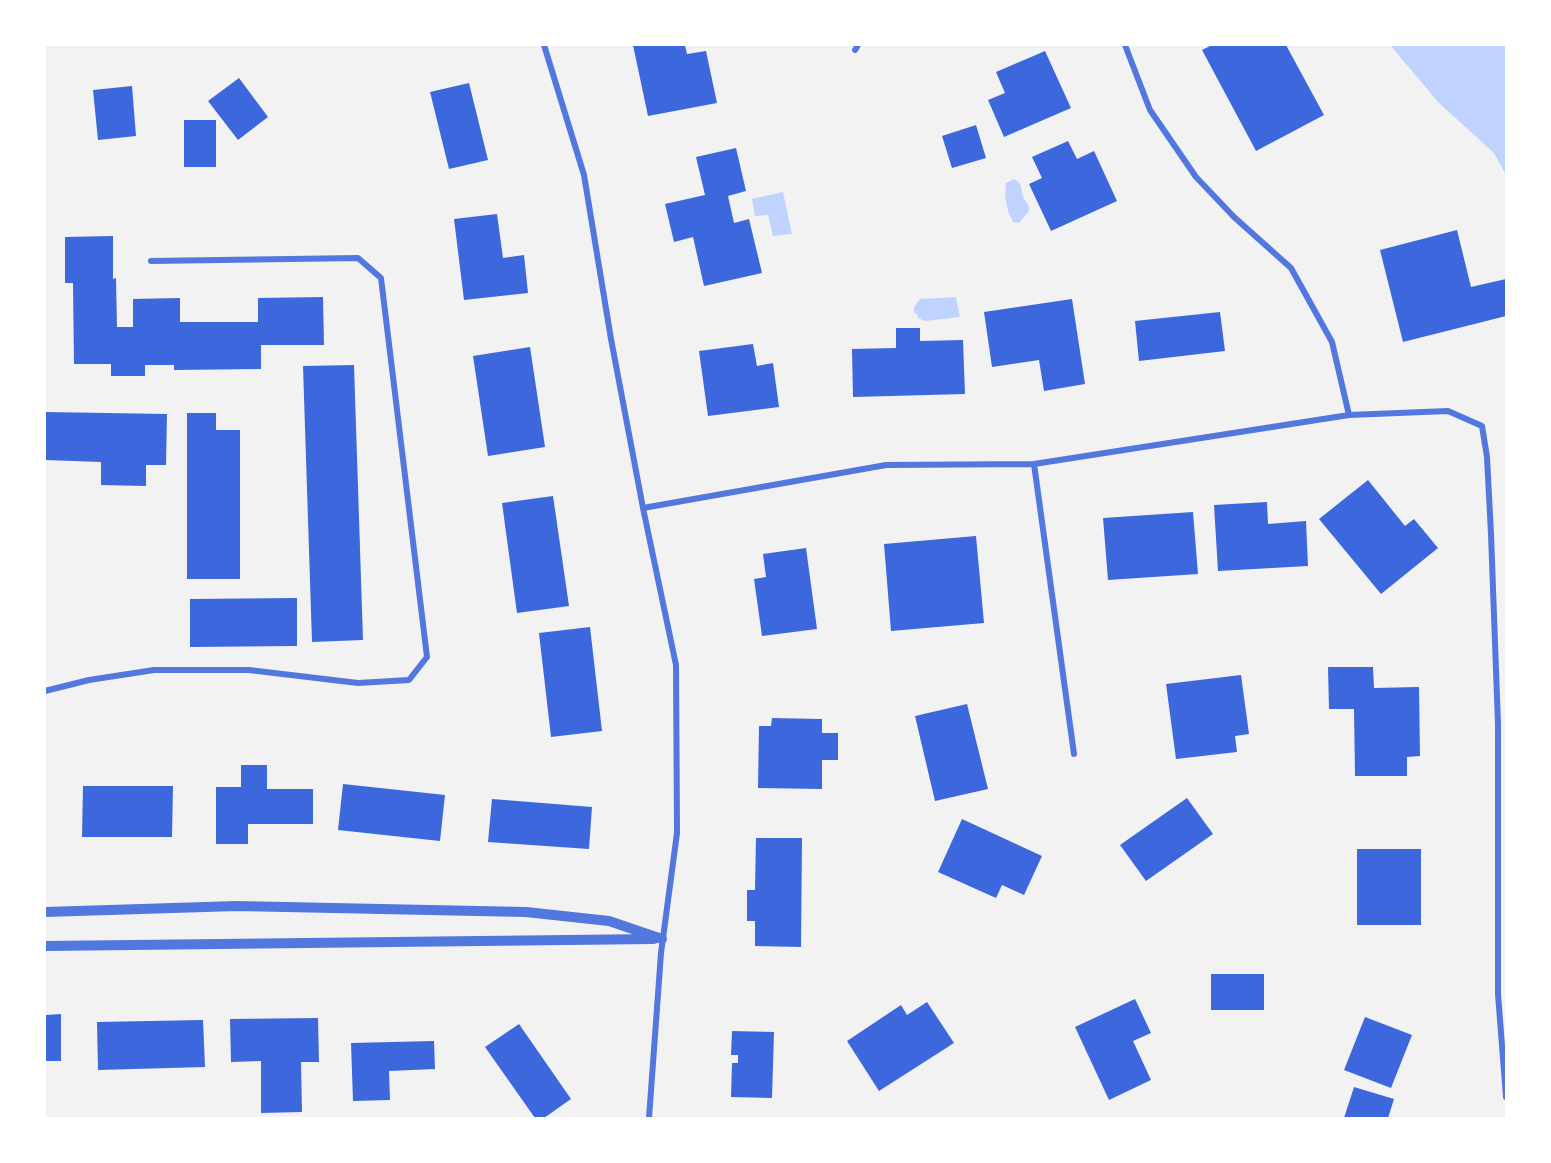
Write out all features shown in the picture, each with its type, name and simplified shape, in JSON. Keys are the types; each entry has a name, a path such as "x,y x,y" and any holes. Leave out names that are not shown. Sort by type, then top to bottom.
{"street":[{"path":"544,45 584,175 611,339 676,665 677,833 660,953 649,1118"},
{"path":"1125,45 1150,110 1196,177 1234,217 1291,268 1332,342 1349,415"},
{"path":"45,691 89,680 154,670 249,670 358,683 409,680 427,657 381,278 358,258 151,261"},
{"path":"643,508 886,465 1034,464 1349,415 1448,411 1482,426 1487,458 1498,724 1498,994 1506,1097"},
{"path":"1034,464 1074,754"},
{"path":"45,912 237,906 526,912 609,921 663,939"},
{"path":"45,946 663,939"}],"water":[{"path":"1390,45 1506,45 1506,175 1494,153 1439,103"},
{"path":"1014,179 1020,183 1023,197 1029,206 1029,211 1019,223 1013,222 1005,196 1006,183"},
{"path":"783,192 792,234 773,236 768,215 755,216 752,199"},
{"path":"956,297 960,317 925,321 914,313 914,307 920,299"}],"building":[{"path":"633,45 685,45 687,54 706,51 717,103 648,116"},
{"path":"1212,45 1286,45 1324,115 1256,151 1202,50"},
{"path":"1045,51 1071,108 1004,137 988,100 1005,93 996,72"},
{"path":"239,78 268,117 238,140 208,101"},
{"path":"469,83 488,160 449,169 430,92"},
{"path":"132,86 136,136 98,140 93,90"},
{"path":"184,120 216,120 216,167 184,167"},
{"path":"976,125 986,158 952,168 942,136"},
{"path":"1068,141 1077,159 1094,151 1117,201 1051,231 1029,184 1042,178 1032,157"},
{"path":"736,148 746,191 728,196 734,223 749,219 762,273 704,286 693,237 674,242 665,204 705,195 696,157"},
{"path":"497,214 503,258 524,255 528,293 464,300 454,219"},
{"path":"1457,230 1471,287 1506,279 1506,316 1403,342 1380,250"},
{"path":"113,236 113,279 116,278 117,327 133,327 133,299 180,298 180,322 258,322 258,298 323,297 324,345 261,345 261,369 174,370 174,365 145,365 145,376 111,376 111,364 74,364 73,283 65,283 65,237"},
{"path":"1072,299 1085,384 1044,391 1039,360 992,367 984,312"},
{"path":"1220,312 1225,351 1139,361 1135,321"},
{"path":"896,328 920,328 920,341 963,340 965,394 853,397 852,349 896,348"},
{"path":"753,344 757,366 773,363 779,407 708,416 699,351"},
{"path":"530,347 545,447 488,456 473,356"},
{"path":"354,365 363,640 312,642 303,366"},
{"path":"45,412 167,414 166,465 146,465 146,486 101,485 101,462 45,460"},
{"path":"187,413 216,413 216,430 240,430 240,579 187,579"},
{"path":"1368,480 1405,526 1414,519 1438,548 1381,594 1319,519"},
{"path":"553,496 569,606 517,613 502,503"},
{"path":"1267,502 1268,524 1306,521 1308,566 1218,571 1214,505"},
{"path":"1193,512 1198,574 1108,580 1103,518"},
{"path":"976,536 984,623 891,631 884,544"},
{"path":"806,548 817,629 762,636 754,579 766,577 763,554"},
{"path":"297,598 297,646 190,647 190,599"},
{"path":"590,627 602,731 551,737 539,633"},
{"path":"1328,667 1373,667 1374,688 1419,687 1420,756 1407,757 1407,776 1355,776 1354,709 1329,709"},
{"path":"1241,675 1249,734 1235,736 1237,752 1176,759 1166,684"},
{"path":"967,704 988,789 935,801 915,716"},
{"path":"772,718 822,719 822,733 838,733 838,760 822,760 822,789 758,788 759,726 771,726"},
{"path":"241,765 267,765 267,789 313,789 313,824 248,824 248,844 216,844 216,787 241,787"},
{"path":"343,784 445,795 440,841 338,830"},
{"path":"83,786 173,786 172,837 82,837"},
{"path":"1187,798 1213,834 1146,881 1120,845"},
{"path":"492,799 592,807 589,849 488,842"},
{"path":"962,819 1042,856 1024,895 1002,885 996,898 938,872"},
{"path":"756,838 802,838 801,947 755,946 755,921 747,921 747,890 755,890"},
{"path":"1357,849 1421,849 1421,925 1357,925"},
{"path":"1211,974 1264,974 1264,1010 1211,1010"},
{"path":"1135,999 1151,1033 1133,1041 1151,1080 1109,1100 1075,1027"},
{"path":"927,1002 954,1043 879,1091 847,1041 901,1005 907,1015"},
{"path":"61,1014 61,1061 45,1061 45,1015"},
{"path":"1365,1017 1412,1035 1391,1088 1344,1070"},
{"path":"318,1018 319,1062 301,1062 302,1112 261,1113 261,1061 231,1062 230,1019"},
{"path":"203,1020 205,1067 98,1070 97,1022"},
{"path":"519,1024 571,1099 544,1118 535,1118 485,1047"},
{"path":"732,1031 774,1032 772,1098 731,1097 732,1063 738,1063 738,1055 731,1055"},
{"path":"434,1041 435,1069 389,1071 390,1100 353,1101 351,1043"},
{"path":"1354,1087 1394,1099 1388,1118 1344,1118"}]}
